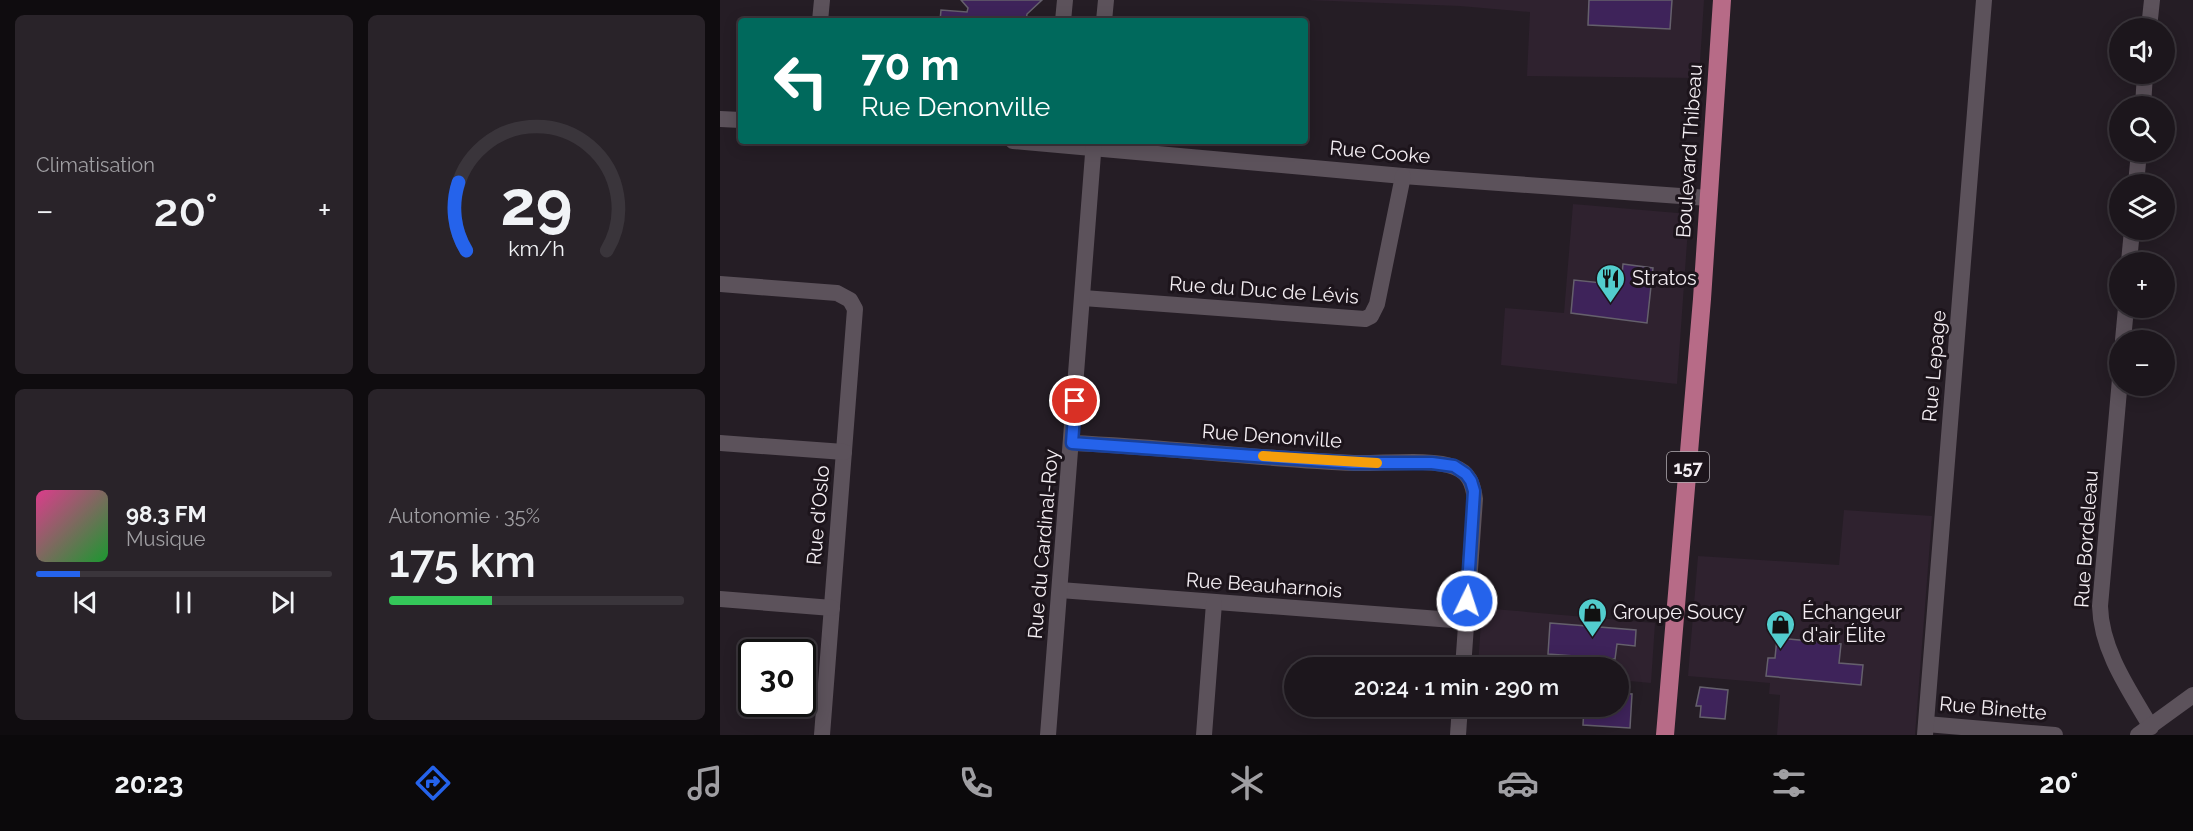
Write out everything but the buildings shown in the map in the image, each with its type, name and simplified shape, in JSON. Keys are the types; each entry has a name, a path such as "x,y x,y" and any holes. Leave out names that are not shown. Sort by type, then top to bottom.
{"main road":[{"name":"Boulevard Thibeau","path":"1665,735 1722,0"}],"street":[{"path":"820,18 822,0"},
{"path":"1063,18 1065,0"},
{"path":"1104,18 1106,0"},
{"name":"Rue Lepage","path":"1926,729 1984,0"},
{"path":"2150,18 2152,0"},
{"path":"720,118 738,120"},
{"name":"Rue Cooke","path":"1075,144 1403,176 1708,198"},
{"name":"Rue du Cardinal-Roy","path":"1048,735 1094,145"},
{"name":"Rue du Duc de Lévis","path":"1083,298 1365,319 1371,316 1377,304 1403,176"},
{"name":"Rue d'Oslo","path":"720,284 837,293 850,300 855,314 822,735"},
{"name":"Rue Bordeleau","path":"2119,396 2100,606 2101,626 2144,731"},
{"path":"720,442 844,452"},
{"name":"Rue Denonville","path":"1072,443 1353,463 1446,464 1466,474 1471,481 1474,499 1466,621"},
{"name":"Rue Beauharnois","path":"1060,590 1466,621"},
{"path":"720,599 832,608"},
{"path":"1204,735 1214,603"},
{"path":"1464,657 1466,621"},
{"path":"2144,731 2193,695"},
{"path":"1458,735 1459,717"},
{"name":"Rue Binette","path":"1926,729 2055,735"}],"shaded area":[{"path":"1307,0 1704,0 1699,78 1527,76 1530,12 1460,6"},
{"path":"1573,204 1689,214 1677,384 1501,365 1505,308 1564,313"},
{"path":"1844,510 1932,516 1915,735 1777,735 1780,695 1769,694 1770,683 1688,676 1698,556 1839,565"},
{"path":"1482,608 1655,623 1651,683 1629,681 1629,657 1479,657"}],"slow traffic":[{"path":"1263,456 1377,463"}],"place":[{"name":"Stratos","path":"1611,304"},
{"name":"Groupe Soucy","path":"1592,638"},
{"name":"Échangeur d'air Élite","path":"1781,650"}],"route":[{"path":"1075,401 1072,443 1353,463 1432,463 1454,466 1466,474 1474,491 1467,601"}]}
